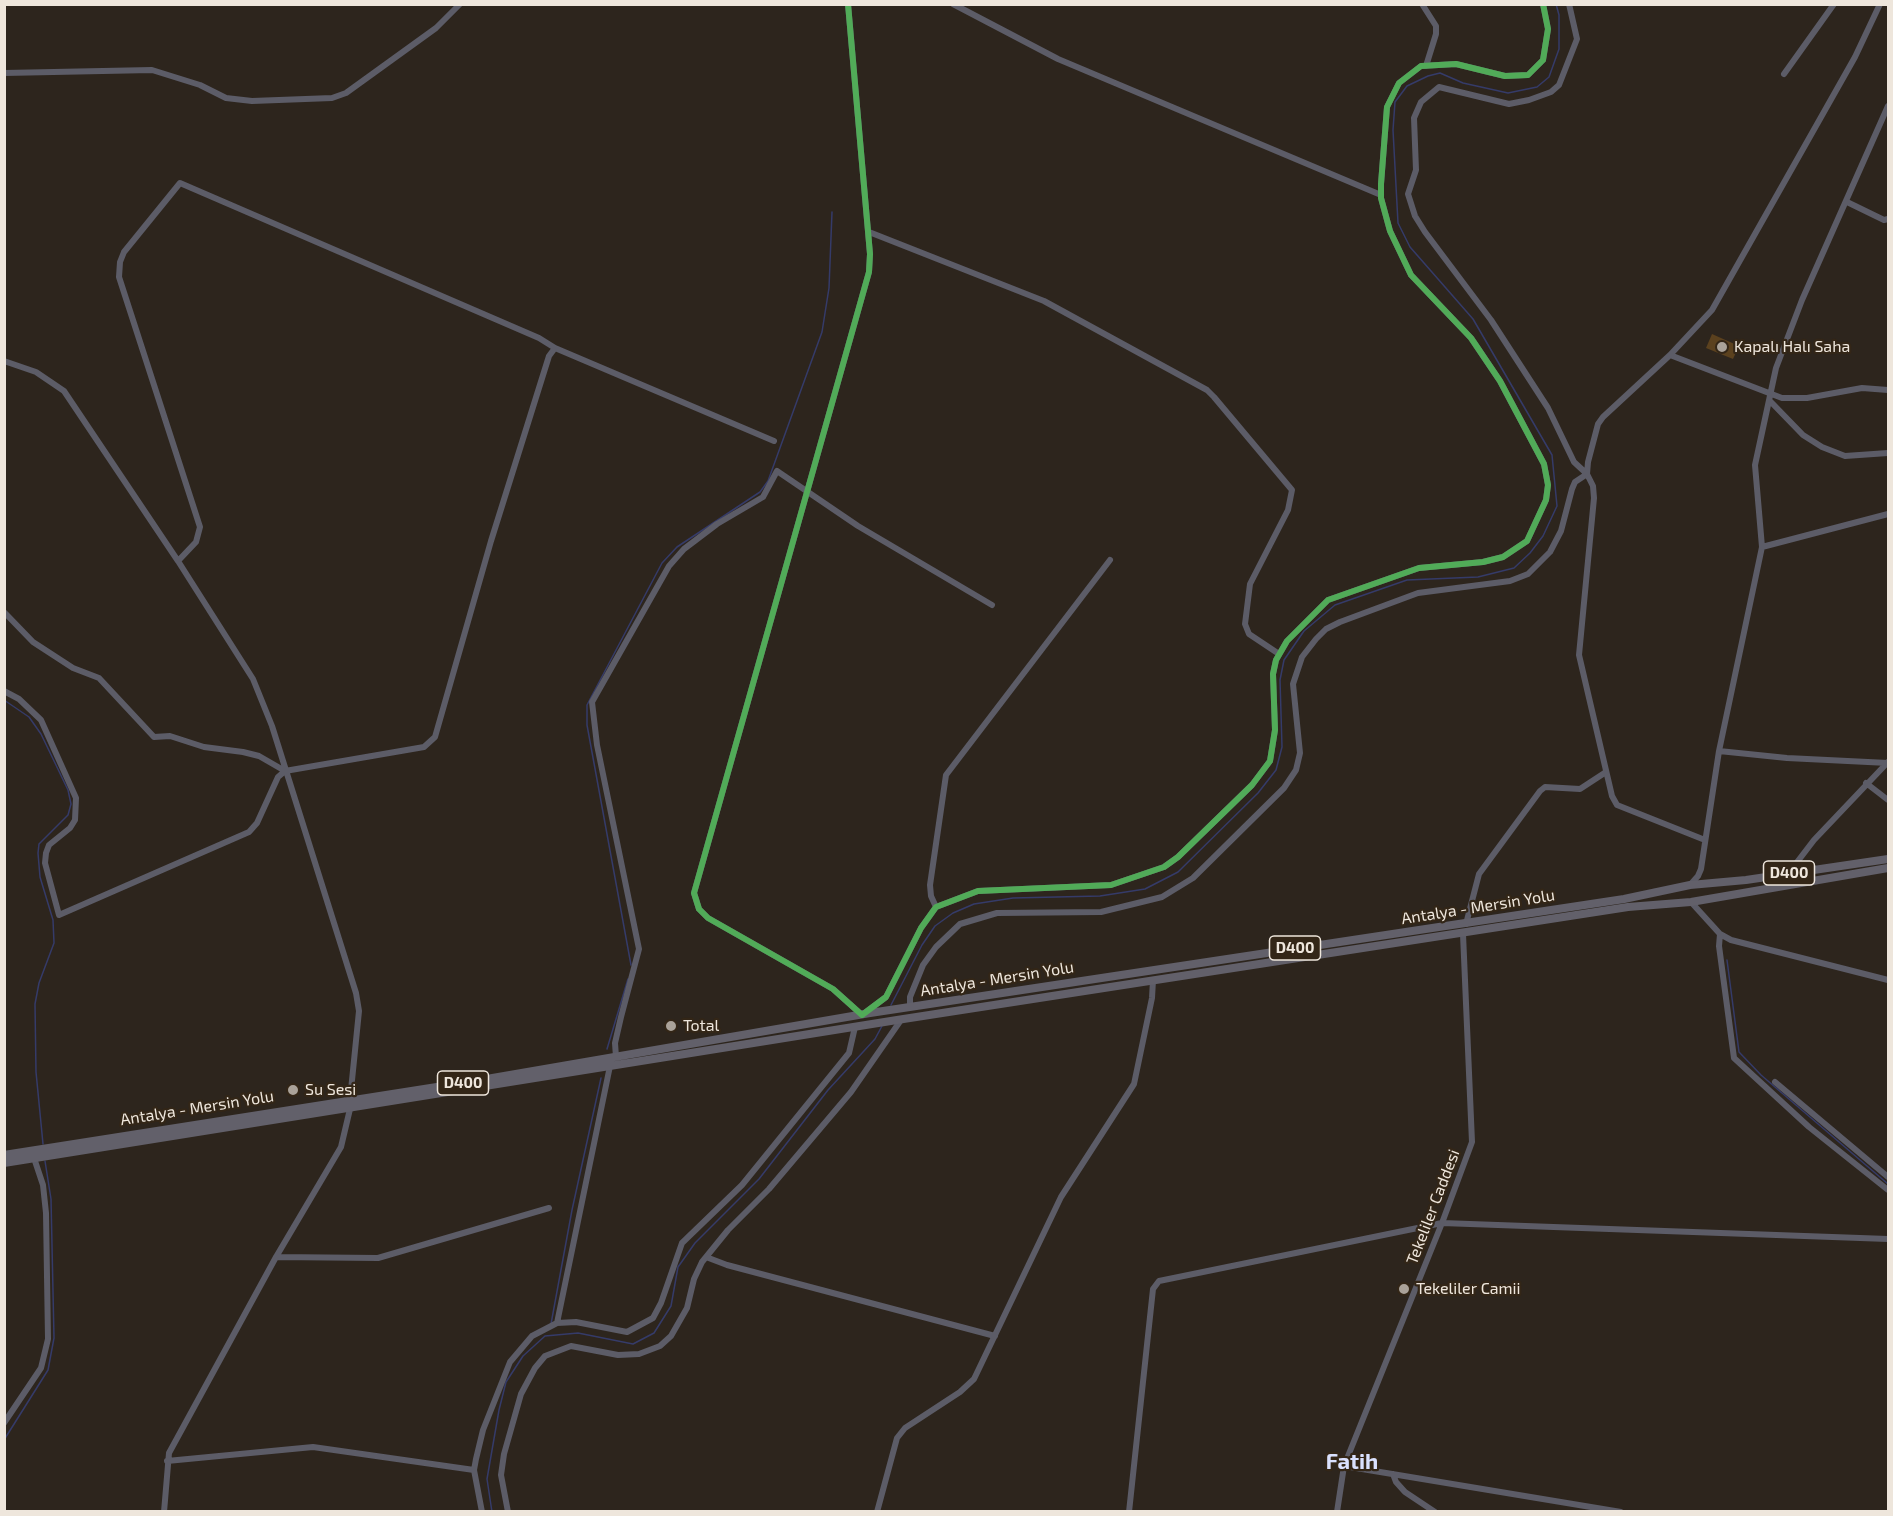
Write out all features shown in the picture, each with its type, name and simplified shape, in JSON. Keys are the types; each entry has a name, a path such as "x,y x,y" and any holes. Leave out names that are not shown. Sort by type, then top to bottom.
{"highway":[{"name":"Antalya - Mersin Yolu","path":"350,1104 866,1014 1466,924 1624,899 1690,885 1788,874 1888,859"},
{"name":"Antalya - Mersin Yolu","path":"4,1163 55,1151 350,1104 610,1066 1628,907 1705,900 1888,868"},
{"path":"1705,884 1708,892 1705,900"},
{"path":"1690,885 1687,894 1691,902"},
{"name":"Antalya - Mersin Yolu","path":"4,1155 36,1155"}],"street":[{"path":"4,73 152,69 200,85 226,98 252,101 332,98 346,93 436,28 460,4"},
{"path":"848,4 869,232 870,254 867,285 694,893 699,909 708,918 833,989 866,1014 886,997 921,928 936,908 978,891 1111,885 1164,867 1178,857 1252,785 1270,761 1275,730 1273,674 1279,654 1287,641 1328,600 1419,568 1483,562 1514,552 1527,542 1546,500 1548,485 1544,464 1529,433 1471,338 1411,275 1390,231 1381,195 1389,97 1404,77 1426,66 1456,64 1505,76 1528,75 1544,60 1548,29 1543,4"},
{"path":"953,4 1069,64 1381,195"},
{"path":"1422,4 1436,26 1436,34 1426,66"},
{"path":"1569,4 1577,39 1560,85 1551,92 1509,104 1439,87 1420,102 1414,118 1416,170 1408,194 1415,216 1425,232 1491,320 1548,408 1574,462 1587,474 1593,486 1594,498 1579,655 1606,772 1617,805 1705,840"},
{"path":"1784,74 1834,4"},
{"path":"910,1007 909,997 923,965 936,947 960,924 997,913 1101,912 1162,897 1192,878 1284,788 1296,770 1300,753 1295,677 1302,657 1326,629 1418,593 1510,581 1528,574 1550,552 1561,531 1575,482 1587,474 1598,424 1670,355 1712,310 1855,57 1879,5"},
{"path":"1690,885 1701,869 1719,751 1762,547 1755,465 1776,368 1802,300 1888,106"},
{"path":"178,561 196,542 200,527 120,277 120,262 124,252 180,183 539,338 555,348 774,441"},
{"path":"1846,202 1884,220 1888,219"},
{"path":"869,232 1044,301 1207,390 1214,397 1292,490 1288,510 1250,584 1245,624 1249,634 1279,654"},
{"path":"4,691 19,699 42,720 76,798 75,820 70,828 49,845 45,853 45,863 59,915 249,832 266,807 278,777 285,771 424,747 435,737 494,530 549,356 555,348"},
{"path":"1670,355 1771,397 1796,399 1862,388 1888,390"},
{"path":"4,361 36,372 63,391 178,561 253,679 356,993 359,1011 350,1104 341,1147 276,1257 169,1453 164,1512"},
{"path":"1771,397 1803,435 1822,447 1845,456 1888,453"},
{"path":"616,1057 615,1043 639,949 597,745 592,702 662,577 684,549 763,497 777,471 807,493 992,604"},
{"path":"1762,547 1888,514"},
{"path":"936,908 931,896 930,885 946,775 1110,560"},
{"path":"4,612 33,642 74,668 99,678 154,737 170,736 204,747 243,752 258,756 285,771"},
{"path":"1719,751 1787,758 1888,762"},
{"path":"1788,874 1814,840 1888,762"},
{"path":"1466,924 1479,874 1540,791 1545,788 1580,789 1606,772"},
{"path":"1866,783 1888,800"},
{"path":"1701,869 1705,884"},
{"path":"1705,900 1706,919"},
{"path":"1691,902 1720,934 1741,943 1888,980"},
{"name":"Tekeliler Caddesi","path":"1337,1512 1344,1466 1470,1150 1473,1133 1463,934"},
{"path":"1720,934 1720,958 1734,1058 1809,1127 1888,1190"},
{"path":"877,1512 897,1438 905,1428 960,1392 974,1379 1061,1197 1134,1084 1152,998 1153,980"},
{"path":"508,1512 501,1475 504,1454 521,1394 534,1368 545,1356 571,1346 618,1355 639,1354 660,1346 671,1336 687,1308 694,1279 706,1257 728,1230 764,1196 851,1092 899,1020"},
{"path":"482,1512 474,1470 483,1430 510,1362 532,1336 556,1323 576,1322 627,1332 653,1318 682,1243 742,1185 842,1062 849,1053 855,1027"},
{"path":"556,1323 610,1066"},
{"path":"1775,1082 1888,1177"},
{"path":"4,1423 41,1368 48,1339 46,1213 43,1185 36,1155"},
{"path":"276,1257 378,1258 549,1208"},
{"path":"1128,1512 1153,1289 1159,1281 1442,1223 1888,1239"},
{"path":"706,1257 749,1271 994,1336"},
{"path":"167,1461 313,1447 474,1470"},
{"path":"1344,1466 1621,1512"},
{"path":"1393,1474 1404,1492 1435,1512"}],"shaded area":[{"name":"Kapalı Halı Saha","path":"1712,334 1739,346 1733,359 1706,348"}],"waterway":[{"path":"891,1005 922,945 935,926 953,913 974,904 1013,898 1100,896 1145,889 1178,872 1258,793 1276,770 1282,747 1280,680 1284,660 1304,631 1335,605 1407,580 1478,577 1514,568 1543,536 1557,506 1552,455 1473,319 1410,247 1398,223 1393,130 1395,102 1407,86 1428,76 1440,73 1463,83 1508,93 1537,87 1549,77 1559,49 1559,15 1556,4"},
{"path":"631,965 587,725 587,705 662,563 677,547 760,492 768,481 822,332 829,288 832,212"},
{"path":"4,700 29,717 41,734 68,790 71,804 68,815 39,844 38,853 40,877 53,920 54,943 39,983 35,1004 36,1072 43,1144"},
{"path":"1727,960 1739,1052 1761,1075 1888,1184"},
{"path":"607,1049 628,979"},
{"path":"492,1512 487,1479 499,1410 506,1382 523,1356 545,1336 578,1333 633,1344 654,1333 671,1306 678,1267 695,1243 759,1179 828,1090 875,1039 882,1026"},
{"path":"551,1324 572,1210 601,1078"},
{"path":"4,1440 48,1370 54,1338 51,1199 45,1161"}],"cycle path":[{"path":"848,4 870,254 869,272 694,893 699,909 708,918 833,989 862,1015 886,997 921,928 936,907 978,891 1111,885 1164,867 1178,857 1252,785 1270,761 1275,730 1273,674 1276,660 1287,641 1328,600 1419,568 1483,562 1503,557 1527,541 1546,500 1548,485 1544,464 1500,381 1471,338 1411,275 1390,231 1381,198 1381,184 1387,107 1399,83 1421,66 1456,64 1505,76 1528,75 1543,60 1548,29 1543,4"}],"place":[{"name":"Kapalı Halı Saha","path":"1722,347"},
{"name":"Total","path":"671,1026"},
{"name":"Su Sesi","path":"293,1090"},
{"name":"Tekeliler Camii","path":"1404,1289"}],"district":[{"name":"Fatih","path":"1352,1462"}]}
